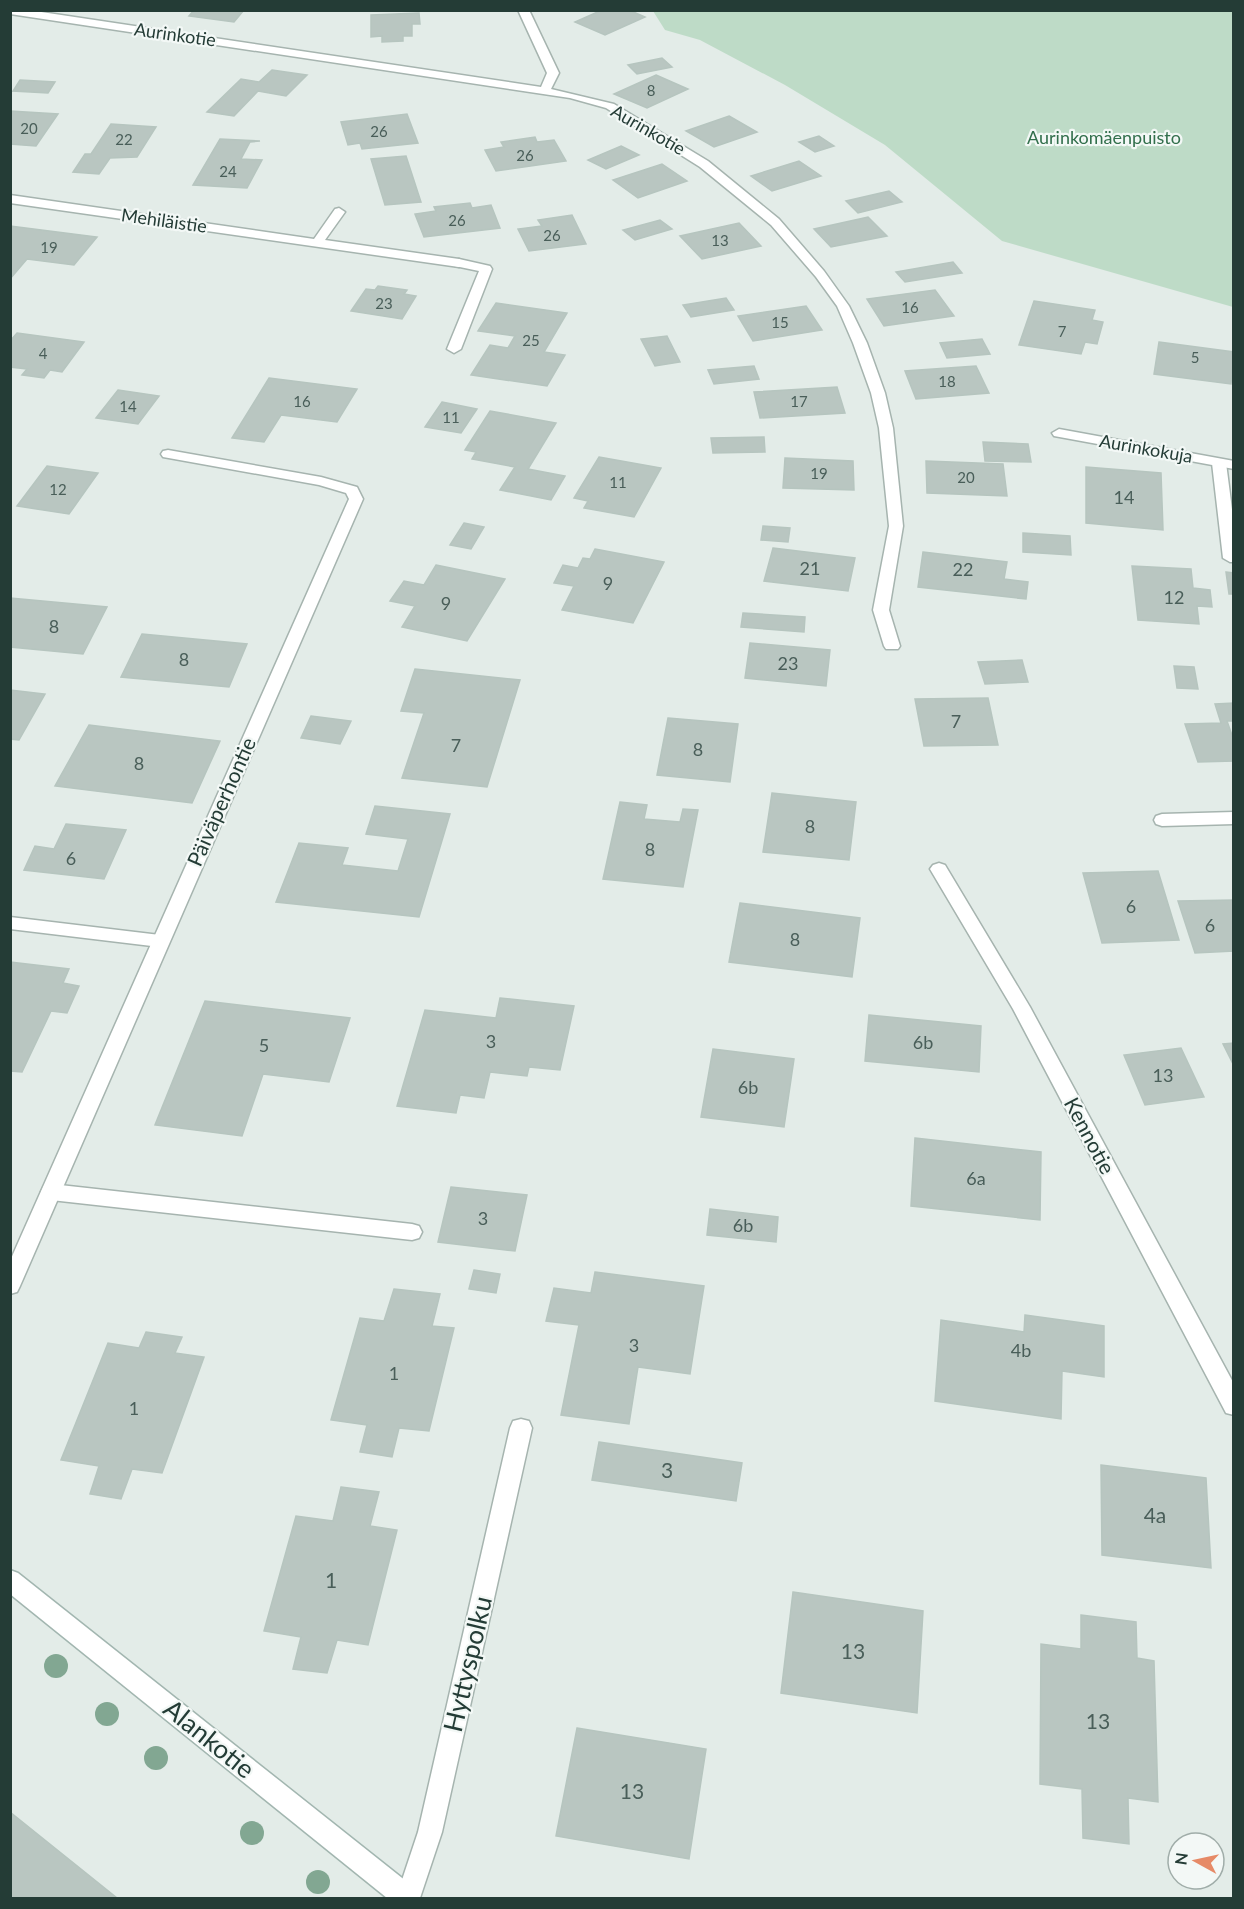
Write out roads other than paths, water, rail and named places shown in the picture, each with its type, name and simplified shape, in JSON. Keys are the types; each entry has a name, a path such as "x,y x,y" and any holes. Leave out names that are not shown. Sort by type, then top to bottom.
{"street":[{"path":"523,10 553,73 545,90"},
{"name":"Aurinkotie","path":"10,11 545,90 610,106 704,164 774,222 820,274 843,306 860,343 875,383 886,428 896,526 881,610 892,646"},
{"name":"Mehiläistie","path":"10,199 459,263 486,269 453,350"},
{"path":"317,243 339,212"},
{"name":"Aurinkokuja","path":"1059,433 1226,464"},
{"name":"Päiväperhontie","path":"10,1286 356,499 352,490 321,481 168,454"},
{"path":"1226,464 1230,558"},
{"path":"1161,820 1233,818"},
{"name":"Kennotie","path":"939,869 1021,1007 1233,1406"},
{"path":"10,923 160,941"},
{"path":"51,1192 412,1232"},
{"name":"Hyttyspolku","path":"407,1899 430,1833 521,1428"},
{"name":"Alankotie","path":"10,1580 407,1899"}],"park label":[{"name":"Aurinkomäenpuisto","path":"1104,138"}]}
